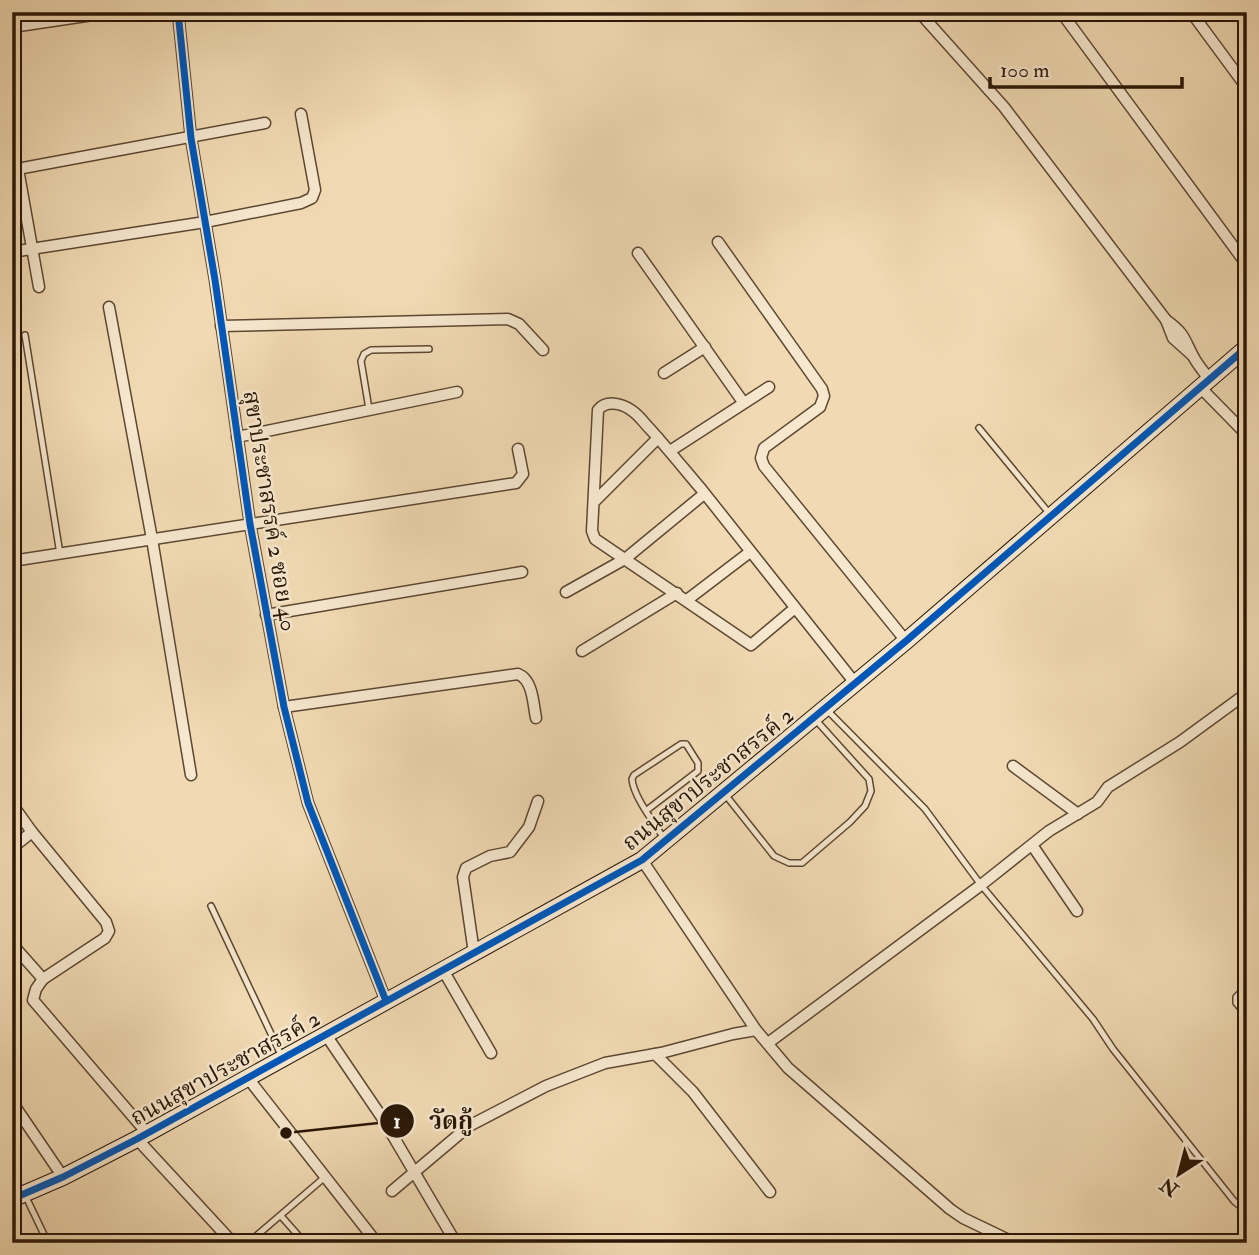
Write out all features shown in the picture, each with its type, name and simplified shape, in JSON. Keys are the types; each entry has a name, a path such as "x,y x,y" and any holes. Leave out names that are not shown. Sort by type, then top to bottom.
{"street":[{"path":"12,27 113,12"},
{"name":"สุขาประชาสรรค์ 2 ซอย 40","path":"178,12 191,138 250,524 284,707 307,803 386,1001"},
{"path":"919,12 1004,107 1167,320 1173,338 1192,355 1205,383 1247,435"},
{"path":"1061,12 1247,265"},
{"path":"1191,12 1247,88"},
{"path":"12,252 205,222 301,203 312,198 315,190 301,114"},
{"path":"39,287 15,169 265,123"},
{"path":"718,242 789,338 824,396 820,407 764,448 761,458 764,466 906,641"},
{"path":"638,253 743,402"},
{"path":"109,307 152,539 191,775"},
{"path":"221,326 508,319 519,324 543,349"},
{"path":"664,373 705,347"},
{"name":"ถนนสุขาประชาสรรค์ 2","path":"19,1197 142,1136 642,860 906,641 1247,347"},
{"path":"670,451 769,387"},
{"path":"237,437 457,392"},
{"path":"795,608 751,645 595,538 592,531 598,410 602,405 610,403 630,408 659,438 670,451 855,683"},
{"path":"594,502 659,438"},
{"path":"12,561 516,483 523,474 519,449"},
{"path":"566,592 625,559 704,494"},
{"path":"687,600 750,552"},
{"path":"266,615 522,572"},
{"path":"582,650 677,593"},
{"path":"284,707 518,674 528,682 536,718"},
{"path":"768,1043 1032,845 1097,802 1108,788 1180,742 1247,693"},
{"path":"1013,766 1077,814"},
{"path":"474,953 463,877 466,868 473,862 510,852 529,827 538,801"},
{"path":"12,804 106,922 109,930 105,938 43,979 33,1000 142,1136 233,1243"},
{"path":"12,848 32,832"},
{"path":"1032,845 1077,911"},
{"path":"642,860 755,1030 788,1068 950,1209 1015,1243"},
{"path":"12,944 43,979"},
{"path":"443,970 491,1053"},
{"path":"392,1191 469,1126 546,1086 605,1063 755,1030"},
{"path":"326,1035 383,1119 456,1243"},
{"path":"655,1054 693,1092 770,1192"},
{"path":"247,1077 377,1243"},
{"path":"12,1102 63,1177"}],"lane":[{"path":"25,335 60,554"},
{"path":"369,410 361,360 364,354 370,350 429,349"},
{"path":"979,428 1051,515"},
{"path":"724,793 774,856 789,863 802,863 865,806 871,791 869,779 819,713"},
{"path":"819,713 925,809 981,885 1093,1019 1113,1049 1234,1201 1247,1212"},
{"path":"647,810 698,771 698,764 686,744 681,744 632,779 634,790 666,841"},
{"path":"211,906 282,1058"},
{"path":"1247,986 1236,998 1236,1003 1247,1016"},
{"path":"248,1243 325,1177"},
{"path":"19,1197 48,1243"},
{"path":"281,1216 305,1243"}],"cycle path":[{"path":"178,12 191,138 215,280 250,524 284,707 308,803 386,1001"},
{"path":"12,1199 63,1177 137,1139 642,860 906,641 1247,347"}],"place":[{"name":"วัดกู้","path":"286,1133"}]}
